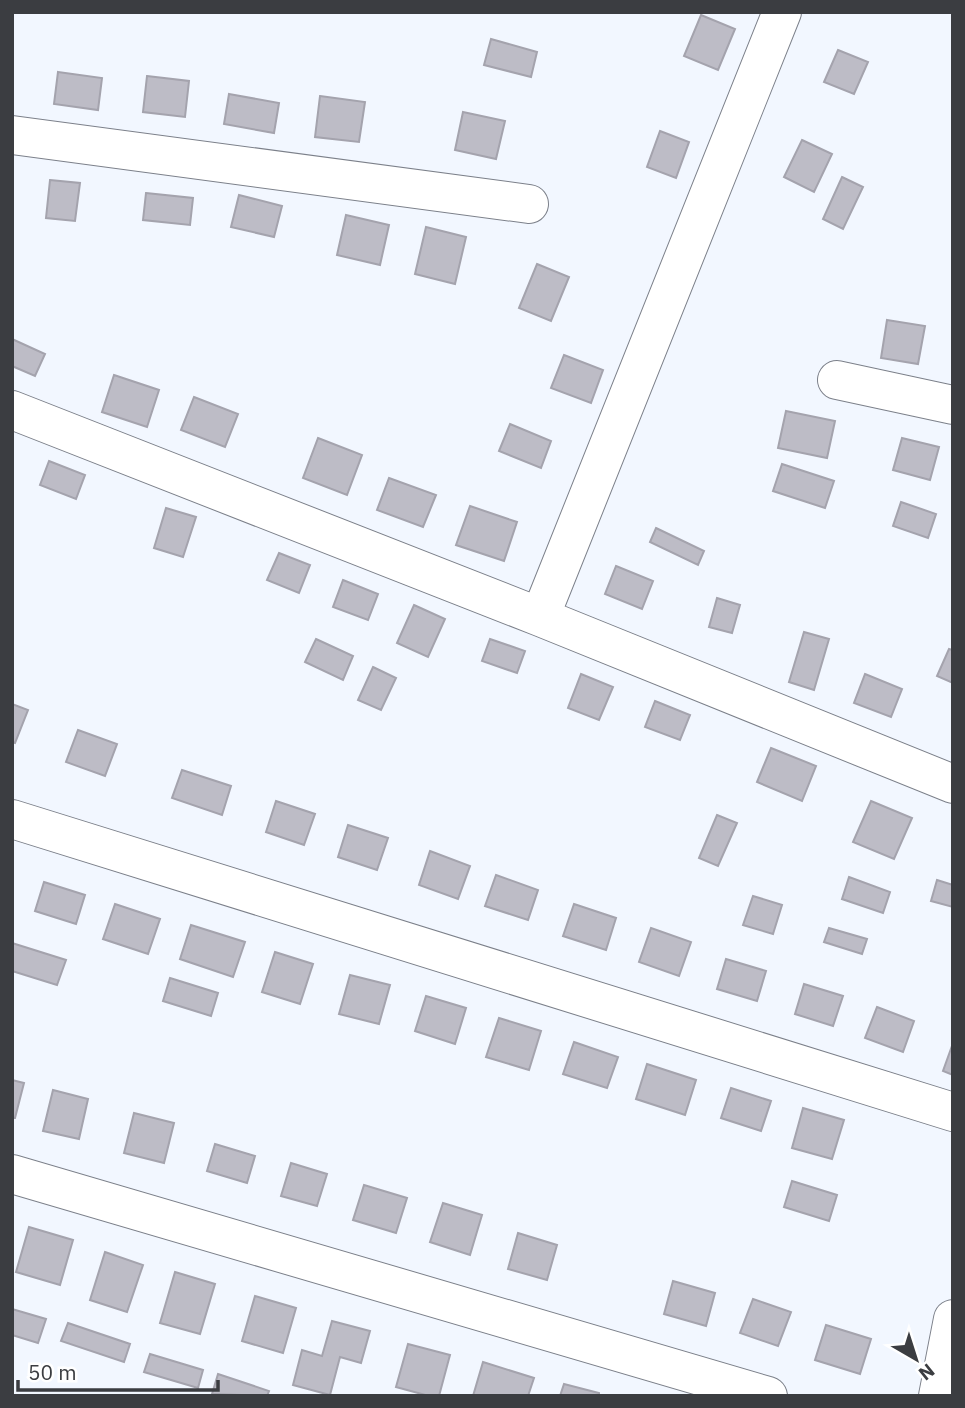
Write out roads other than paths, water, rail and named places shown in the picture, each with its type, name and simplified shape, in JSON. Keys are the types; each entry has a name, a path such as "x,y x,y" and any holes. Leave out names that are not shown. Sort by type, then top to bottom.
{"street":[{"path":"540,617 782,12"},
{"path":"12,135 529,204"},
{"path":"837,380 953,405"},
{"path":"12,410 540,617 953,784"},
{"path":"12,819 953,1112"},
{"path":"12,1174 768,1396"},
{"path":"938,1396 953,1319"}]}
